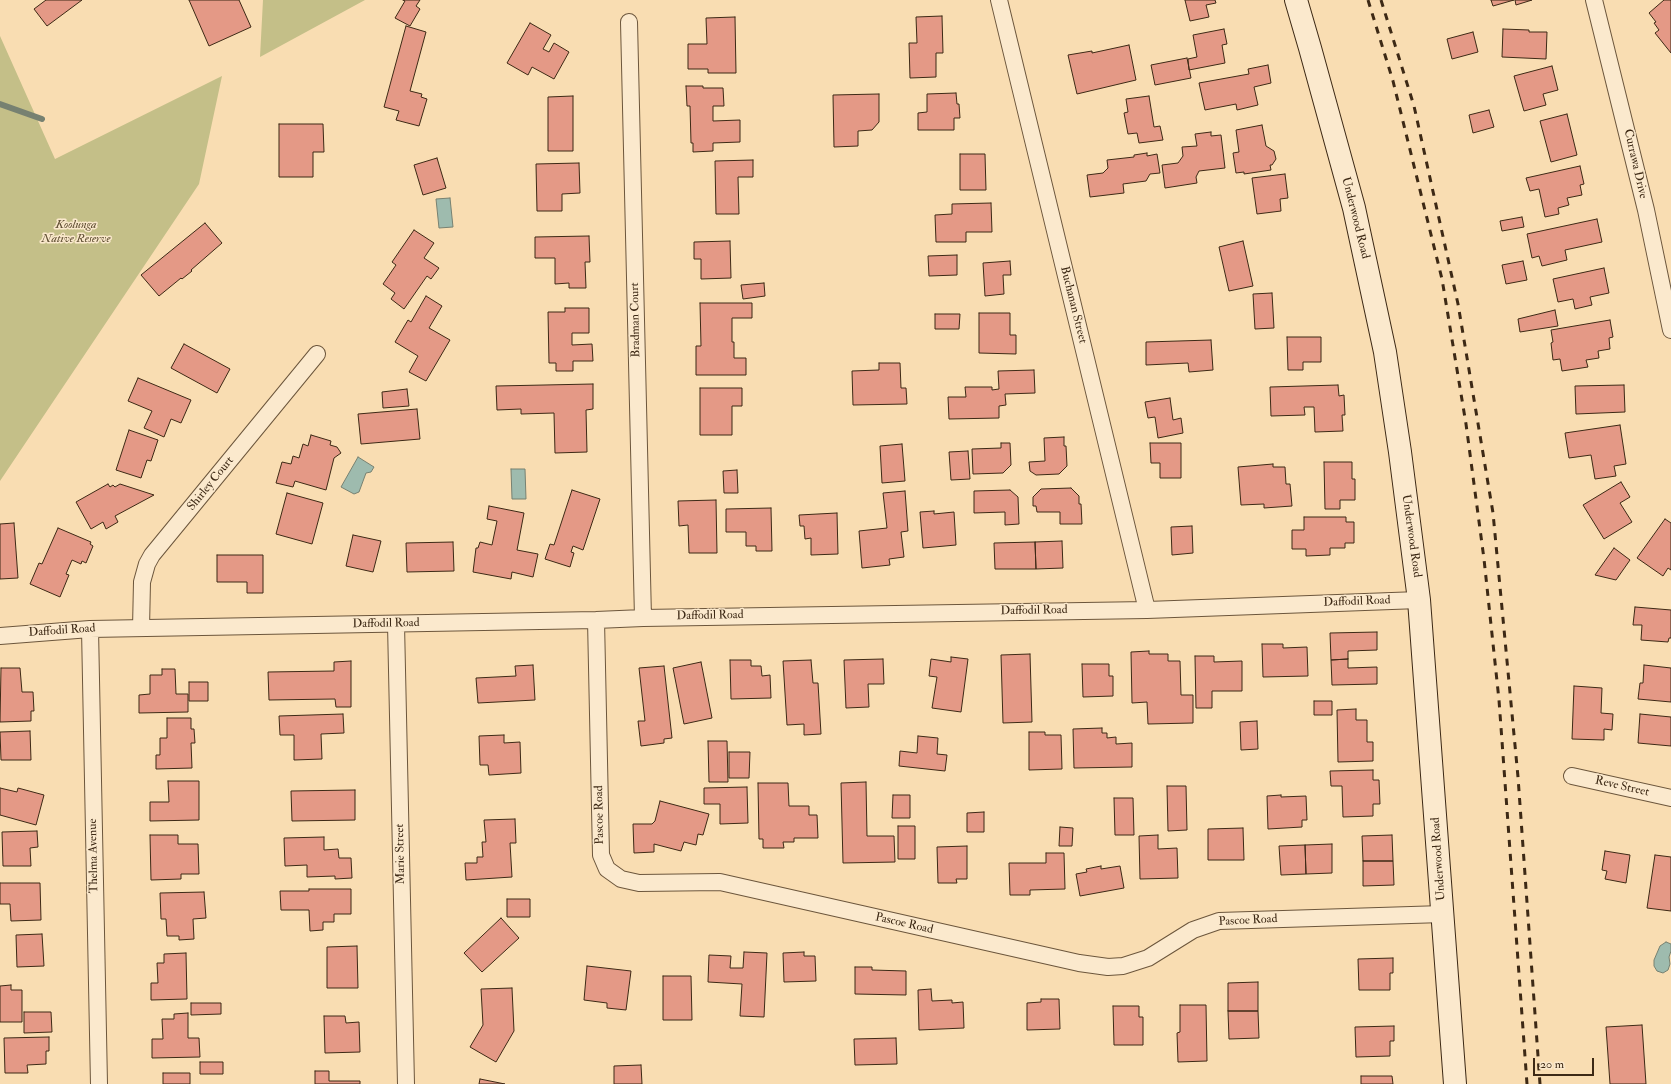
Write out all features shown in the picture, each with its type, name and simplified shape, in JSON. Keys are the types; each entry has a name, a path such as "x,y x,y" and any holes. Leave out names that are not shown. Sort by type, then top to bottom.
{"main road":[{"name":"Underwood Road","path":"1296,0 1354,208 1385,352 1400,452 1419,600 1455,1084"}],"street":[{"name":"Buchanan Street","path":"999,0 1147,610"},
{"name":"Currawa Drive","path":"1594,0 1646,210 1671,330"},
{"name":"Bradman Court","path":"628,22 643,618"},
{"name":"Shirley Court","path":"141,628 142,582 147,564 152,556 317,354"},
{"name":"Daffodil Road","path":"0,636 90,629 1147,610 1419,600"},
{"name":"Pascoe Road","path":"596,620 601,855 607,869 620,879 639,883 720,882 1079,963 1108,967 1123,966 1148,958 1193,930 1219,921 1443,914"},
{"name":"Marie Street","path":"396,624 406,1084"},
{"name":"Thelma Avenue","path":"90,629 99,1084"},
{"name":"Reve Street","path":"1572,776 1671,798"}],"green space":[{"path":"263,0 365,0 260,57"},
{"name":"Koolunga Native Reserve","path":"0,36 55,159 222,76 199,184 0,481"}],"shaded area":[{"path":"450,198 453,227 439,228 436,199"},
{"path":"358,457 374,467 371,472 366,473 359,492 354,494 341,487"},
{"path":"511,469 525,469 526,499 512,499"},
{"path":"1666,942 1671,944 1669,957 1670,964 1668,970 1663,973 1657,971 1654,966 1654,960 1660,946"}],"building":[{"path":"46,0 82,0 47,26 34,9"},
{"path":"189,0 239,0 251,27 209,46"},
{"path":"403,0 420,0 416,6 420,9 410,26 395,18 405,1"},
{"path":"1185,0 1215,0 1216,3 1206,5 1209,17 1190,21"},
{"path":"1491,0 1514,0 1493,6"},
{"path":"1515,0 1532,0 1516,5"},
{"path":"1664,0 1671,0 1671,53 1655,33 1659,30 1654,23 1656,22 1649,13"},
{"path":"942,16 943,53 936,53 936,77 910,78 909,43 917,43 916,17"},
{"path":"735,17 736,73 708,73 708,69 688,69 688,44 707,44 706,18"},
{"path":"530,23 551,35 543,49 549,52 554,43 569,52 554,79 532,67 528,75 507,63"},
{"path":"406,26 426,32 410,91 422,94 421,97 427,99 419,126 396,120 399,111 384,107"},
{"path":"1224,29 1227,44 1222,45 1225,63 1189,70 1188,59 1197,57 1193,35"},
{"path":"1503,29 1529,30 1529,32 1547,32 1546,59 1502,57"},
{"path":"1473,32 1478,52 1452,59 1447,39"},
{"path":"1129,45 1136,80 1077,94 1068,55 1092,51 1092,53"},
{"path":"1187,58 1191,78 1155,85 1151,65"},
{"path":"1268,65 1271,83 1254,87 1258,105 1237,110 1236,104 1205,110 1199,83 1249,74 1248,69"},
{"path":"1552,66 1558,90 1543,94 1546,105 1524,111 1514,76"},
{"path":"686,86 723,88 724,106 713,106 713,121 740,120 740,142 713,143 713,151 693,152 693,143 691,143 690,106 687,106"},
{"path":"956,93 957,104 959,104 960,118 954,118 954,130 918,130 918,113 927,112 927,94"},
{"path":"879,94 879,122 872,130 858,131 858,146 834,147 833,95"},
{"path":"573,96 573,151 548,151 548,97"},
{"path":"1149,96 1154,127 1160,126 1163,140 1139,143 1137,133 1128,134 1124,113 1128,112 1126,99"},
{"path":"1489,110 1494,127 1473,133 1469,115"},
{"path":"1567,114 1577,155 1551,162 1540,121"},
{"path":"279,124 323,124 324,152 313,152 313,177 279,177"},
{"path":"1262,125 1266,146 1274,151 1276,159 1272,165 1270,165 1271,170 1244,174 1244,172 1236,173 1233,153 1239,152 1236,130"},
{"path":"1211,132 1211,136 1221,135 1225,168 1199,171 1196,177 1197,183 1165,188 1162,165 1178,163 1183,156 1182,147 1197,146 1195,134"},
{"path":"1147,153 1147,156 1157,154 1160,173 1150,174 1146,181 1123,184 1124,193 1090,197 1087,175 1103,173 1108,168 1107,160 1134,157 1134,155"},
{"path":"960,154 985,154 986,190 960,190"},
{"path":"437,158 446,188 423,195 414,165"},
{"path":"753,160 753,177 738,177 739,214 716,214 715,161"},
{"path":"579,163 580,193 562,194 562,211 537,211 536,164"},
{"path":"1580,166 1584,184 1580,185 1582,195 1567,198 1569,205 1558,208 1559,214 1545,217 1539,189 1530,191 1526,178"},
{"path":"1285,174 1288,198 1280,199 1281,211 1257,214 1252,178"},
{"path":"991,203 992,232 966,232 966,242 936,242 935,215 952,214 952,204"},
{"path":"1522,217 1524,227 1502,231 1500,221"},
{"path":"1597,219 1602,242 1565,250 1567,260 1542,266 1539,256 1532,258 1527,234"},
{"path":"205,223 222,243 191,270 192,271 159,296 141,275"},
{"path":"414,230 434,243 424,258 439,268 431,279 427,276 404,309 391,299 395,293 383,284 396,265 392,262"},
{"path":"589,236 590,262 585,262 586,288 569,288 569,283 555,284 555,258 535,258 535,237"},
{"path":"730,241 731,278 701,279 701,259 694,259 694,242"},
{"path":"1243,241 1253,286 1229,291 1219,247"},
{"path":"957,255 957,275 929,276 928,256"},
{"path":"1010,261 1011,275 1003,275 1004,294 985,296 983,263"},
{"path":"1523,261 1527,280 1506,284 1502,265"},
{"path":"1604,268 1609,293 1590,297 1592,305 1575,309 1573,299 1558,302 1553,279"},
{"path":"764,283 765,296 743,299 741,285"},
{"path":"1272,293 1274,328 1255,329 1253,294"},
{"path":"426,296 442,306 429,328 450,340 426,381 409,372 418,356 395,342 408,320 411,322"},
{"path":"700,303 752,303 752,318 732,318 734,358 746,358 746,375 696,375 696,346 701,346"},
{"path":"565,308 589,308 589,333 572,333 572,345 592,344 593,361 573,361 573,371 556,371 556,363 549,363 548,312 565,312"},
{"path":"1555,310 1558,326 1520,332 1518,319"},
{"path":"979,313 1010,313 1010,335 1016,335 1016,354 979,353"},
{"path":"935,314 960,314 959,329 935,329"},
{"path":"1610,320 1613,337 1609,338 1610,349 1598,351 1599,358 1586,360 1588,367 1562,371 1560,359 1553,360 1551,330"},
{"path":"1287,337 1321,337 1321,362 1303,362 1303,370 1288,370"},
{"path":"1211,340 1213,370 1189,372 1188,363 1146,365 1146,342"},
{"path":"184,344 230,369 217,393 171,368"},
{"path":"879,363 900,363 901,388 906,388 907,404 853,405 852,371 879,370"},
{"path":"1034,370 1035,393 1005,394 1006,405 999,406 999,418 949,419 948,397 966,397 965,387 992,387 992,390 999,389 998,371"},
{"path":"138,378 191,400 181,423 171,419 164,437 144,428 152,411 128,401"},
{"path":"593,384 593,409 586,410 587,452 555,453 554,413 521,414 521,409 497,410 496,386"},
{"path":"1338,385 1339,396 1344,395 1345,415 1342,415 1343,431 1315,432 1314,407 1304,407 1305,415 1271,416 1270,387"},
{"path":"1624,385 1625,412 1576,414 1575,386"},
{"path":"700,388 742,388 742,406 732,406 732,435 700,435"},
{"path":"407,389 409,406 383,408 382,392"},
{"path":"1170,398 1173,420 1181,418 1183,433 1158,438 1155,417 1148,418 1145,402"},
{"path":"417,409 420,439 361,444 358,414"},
{"path":"1620,425 1626,464 1614,466 1616,476 1595,479 1591,455 1569,458 1565,433"},
{"path":"129,430 158,440 151,461 147,460 141,478 116,470"},
{"path":"311,435 331,441 330,445 337,447 341,453 334,458 326,490 295,481 293,487 276,483 282,462 291,464 293,456 299,458 303,444 308,446"},
{"path":"1064,437 1067,466 1059,474 1036,475 1030,471 1029,462 1045,461 1044,438"},
{"path":"1001,443 1010,443 1011,465 1003,473 973,474 972,449 1001,448"},
{"path":"1150,443 1181,443 1181,478 1160,478 1160,463 1151,463"},
{"path":"902,444 905,481 882,483 880,446"},
{"path":"968,451 970,479 951,480 949,452"},
{"path":"1324,462 1352,462 1352,479 1355,479 1355,500 1340,500 1340,509 1325,509"},
{"path":"1273,464 1273,467 1285,467 1286,484 1290,484 1292,506 1264,508 1264,504 1241,505 1238,467"},
{"path":"737,470 738,493 724,493 723,471"},
{"path":"1621,482 1630,497 1620,503 1632,522 1604,539 1583,505"},
{"path":"108,484 110,487 113,485 115,487 120,484 154,495 115,516 118,522 106,529 103,522 91,529 76,502"},
{"path":"1071,488 1079,496 1082,524 1060,524 1060,512 1037,512 1036,506 1033,506 1033,497 1041,489"},
{"path":"572,490 600,499 583,550 573,546 571,552 574,553 570,567 545,559 550,544 554,545"},
{"path":"1010,490 1018,497 1019,524 1005,525 1005,512 974,513 974,491"},
{"path":"905,491 908,531 901,532 904,557 889,559 890,565 862,568 859,531 887,528 883,493"},
{"path":"287,493 323,503 312,544 276,534"},
{"path":"716,500 717,553 689,553 688,525 679,526 678,501"},
{"path":"489,506 524,513 517,550 538,554 533,577 512,572 511,579 473,572 476,548 478,548 480,542 492,545 497,521 487,519"},
{"path":"771,508 772,551 756,551 756,546 746,546 746,532 726,532 726,509"},
{"path":"934,511 934,514 954,512 956,545 923,548 920,512"},
{"path":"837,513 838,554 811,555 811,538 805,539 804,526 800,526 799,515"},
{"path":"1304,517 1346,517 1346,522 1354,522 1354,543 1345,543 1345,548 1330,548 1330,555 1306,556 1306,549 1292,549 1292,530 1304,530"},
{"path":"1665,519 1671,523 1671,570 1668,568 1663,576 1637,558"},
{"path":"14,523 18,578 0,579 0,524"},
{"path":"1192,526 1193,553 1172,555 1171,527"},
{"path":"58,528 91,542 90,544 93,546 86,563 82,561 81,564 72,560 66,574 69,575 60,597 30,584 39,563 42,564"},
{"path":"353,535 381,541 373,572 346,566"},
{"path":"1062,541 1063,568 1036,569 1035,542"},
{"path":"453,542 454,571 407,572 406,543"},
{"path":"1035,542 1036,569 995,569 994,543"},
{"path":"1614,548 1630,560 1616,580 1595,575"},
{"path":"217,555 263,555 263,593 247,593 247,582 217,582"},
{"path":"1635,607 1671,610 1671,638 1669,638 1668,642 1641,640 1642,625 1633,625"},
{"path":"1377,632 1377,650 1348,651 1348,659 1331,660 1330,633"},
{"path":"1262,644 1283,644 1283,648 1307,647 1308,676 1263,677"},
{"path":"1149,651 1149,654 1168,654 1168,661 1180,661 1181,695 1193,695 1193,723 1148,724 1147,702 1132,703 1131,652"},
{"path":"1030,654 1032,722 1003,723 1001,655"},
{"path":"1195,656 1214,656 1214,662 1242,661 1242,691 1212,691 1212,708 1196,708"},
{"path":"951,657 968,659 961,712 932,708 937,677 929,676 931,659 951,662"},
{"path":"883,659 884,684 868,684 869,707 846,708 844,660"},
{"path":"1348,659 1348,668 1377,667 1377,684 1332,685 1331,660"},
{"path":"730,660 751,660 751,666 761,666 762,676 770,675 771,698 731,699"},
{"path":"811,660 813,683 818,683 821,734 804,735 804,724 787,725 783,661"},
{"path":"351,661 351,707 336,707 335,699 269,700 268,672 334,671 334,662"},
{"path":"701,662 712,718 684,724 673,668"},
{"path":"1082,664 1109,664 1109,676 1113,676 1113,696 1083,697"},
{"path":"533,665 535,700 478,703 476,678 516,676 515,666"},
{"path":"1644,665 1671,668 1671,702 1638,699 1640,683 1643,683"},
{"path":"664,666 672,738 664,739 664,743 641,746 638,721 645,721 639,668"},
{"path":"1,668 20,668 22,692 33,692 34,711 31,711 31,721 0,722"},
{"path":"162,669 175,669 176,694 188,694 188,712 139,713 139,695 150,694 150,675 162,675"},
{"path":"189,682 208,682 208,701 189,701"},
{"path":"1574,686 1602,688 1601,713 1613,714 1612,730 1604,729 1604,740 1572,739"},
{"path":"1314,701 1332,701 1332,715 1314,715"},
{"path":"1356,709 1356,720 1367,720 1367,742 1373,742 1373,761 1338,762 1337,710"},
{"path":"343,714 344,733 321,734 322,759 294,760 294,735 280,735 279,716"},
{"path":"1640,714 1671,717 1671,746 1638,743"},
{"path":"167,718 191,718 191,729 194,729 195,743 191,743 192,768 156,769 156,755 160,755 160,738 167,738"},
{"path":"1257,721 1258,749 1241,750 1240,722"},
{"path":"1102,728 1102,733 1107,733 1107,738 1116,737 1116,744 1132,743 1132,767 1074,768 1073,729"},
{"path":"30,731 31,760 1,760 0,732"},
{"path":"1029,732 1045,732 1045,735 1061,735 1062,769 1029,770"},
{"path":"504,735 504,743 520,742 521,773 489,775 488,765 480,765 479,736"},
{"path":"918,736 938,738 937,754 947,755 945,771 899,766 900,751 917,753"},
{"path":"708,741 727,741 728,782 709,782"},
{"path":"729,752 750,752 749,778 729,778"},
{"path":"1373,770 1373,780 1379,780 1380,804 1373,804 1373,816 1343,817 1342,786 1331,786 1330,771"},
{"path":"168,781 199,781 199,820 150,821 150,802 169,802"},
{"path":"866,782 867,836 894,836 895,862 843,863 841,783"},
{"path":"758,783 788,783 789,806 809,806 809,815 817,815 818,838 794,838 794,842 783,842 784,848 763,848 763,839 759,839"},
{"path":"1167,786 1186,786 1187,830 1168,831"},
{"path":"747,787 748,823 720,824 720,804 704,804 704,788"},
{"path":"0,788 17,792 18,788 44,795 36,825 0,815"},
{"path":"355,790 355,820 292,821 291,791"},
{"path":"893,795 910,795 910,818 892,818"},
{"path":"1281,795 1281,797 1306,796 1307,820 1302,820 1302,827 1268,829 1267,796"},
{"path":"1114,798 1133,798 1134,835 1115,835"},
{"path":"660,801 709,814 703,835 698,834 696,845 684,842 681,851 654,844 654,852 634,853 633,824 652,824 655,821"},
{"path":"984,812 984,832 967,832 967,813"},
{"path":"515,819 516,843 510,843 512,877 466,880 465,863 477,863 477,857 483,857 482,842 486,842 484,820"},
{"path":"898,826 915,826 915,859 898,859"},
{"path":"1060,827 1073,828 1072,846 1059,846"},
{"path":"1243,828 1244,860 1208,860 1208,829"},
{"path":"37,831 38,847 30,848 31,866 3,866 2,832"},
{"path":"150,835 178,835 178,844 198,844 199,874 181,874 181,879 151,880"},
{"path":"1158,835 1158,849 1177,848 1178,878 1140,879 1139,836"},
{"path":"1392,835 1393,861 1363,861 1362,836"},
{"path":"324,837 324,850 338,849 339,858 351,858 352,878 335,879 335,876 307,877 307,865 285,866 284,838"},
{"path":"1332,844 1332,873 1306,874 1305,845"},
{"path":"1305,845 1306,874 1281,875 1279,846"},
{"path":"967,846 967,879 956,879 957,883 938,883 937,847"},
{"path":"1605,851 1630,855 1626,883 1605,879 1607,871 1602,870"},
{"path":"1046,853 1064,853 1065,889 1030,890 1030,895 1010,895 1009,863 1046,863"},
{"path":"1655,855 1671,857 1671,911 1647,908"},
{"path":"1363,861 1393,861 1394,885 1363,886"},
{"path":"1101,866 1101,869 1120,866 1124,888 1080,896 1076,874 1087,872 1086,869"},
{"path":"0,883 40,883 41,920 11,921 10,904 0,904"},
{"path":"309,889 351,889 351,914 334,914 334,922 323,922 323,930 310,931 309,910 281,910 280,891 309,891"},
{"path":"204,892 206,918 193,919 194,939 179,940 179,936 167,936 166,919 161,919 160,893"},
{"path":"507,899 530,899 530,917 507,917"},
{"path":"501,918 519,938 482,972 464,953"},
{"path":"42,934 44,966 17,967 16,935"},
{"path":"357,946 358,988 327,988 327,947"},
{"path":"744,952 767,953 764,1017 740,1016 742,984 708,982 709,955 731,956 730,968 743,968"},
{"path":"804,952 804,956 815,956 816,981 784,982 783,953"},
{"path":"186,953 187,999 151,1000 151,983 158,983 157,963 164,963 164,954"},
{"path":"1393,958 1393,973 1390,973 1390,990 1359,990 1358,959"},
{"path":"587,966 631,971 626,1010 607,1008 607,1003 584,1000"},
{"path":"855,967 872,967 872,970 906,971 906,995 855,994"},
{"path":"663,976 691,976 692,1020 663,1020"},
{"path":"1258,982 1258,1011 1228,1011 1228,983"},
{"path":"11,985 11,990 22,990 22,1022 0,1022 0,986"},
{"path":"512,988 514,1031 496,1062 470,1047 483,1025 481,989"},
{"path":"931,989 932,1001 952,1000 952,1003 963,1002 964,1028 919,1030 918,990"},
{"path":"1041,999 1059,999 1060,1029 1027,1030 1027,1003 1041,1002"},
{"path":"191,1003 221,1003 221,1014 191,1015"},
{"path":"1180,1005 1206,1005 1207,1061 1178,1062 1177,1033 1180,1032"},
{"path":"1113,1006 1139,1006 1139,1017 1143,1017 1143,1045 1114,1045"},
{"path":"1228,1011 1258,1011 1259,1038 1229,1039"},
{"path":"24,1012 51,1012 52,1032 24,1033"},
{"path":"188,1013 188,1038 199,1038 200,1057 152,1058 152,1039 163,1039 162,1019 174,1019 174,1014"},
{"path":"324,1016 345,1016 346,1023 359,1022 360,1052 325,1053"},
{"path":"1642,1025 1646,1084 1610,1084 1606,1027"},
{"path":"1394,1026 1394,1041 1390,1041 1390,1056 1356,1057 1355,1027"},
{"path":"49,1037 49,1051 46,1051 46,1064 27,1065 28,1073 5,1073 4,1038"},
{"path":"896,1038 897,1064 855,1065 854,1039"},
{"path":"200,1062 223,1062 223,1074 200,1074"},
{"path":"641,1065 642,1084 614,1084 614,1066"},
{"path":"315,1071 329,1071 329,1081 360,1081 360,1084 315,1084"},
{"path":"163,1073 190,1073 190,1084 163,1084"},
{"path":"1361,1076 1392,1076 1393,1084 1361,1084"},
{"path":"480,1079 505,1084 479,1084"}],"waterway":[{"path":"0,104 42,119"}],"railway":[{"path":"1368,0 1393,81 1442,279 1466,424 1484,559 1499,700 1527,1084"},
{"path":"1381,0 1414,106 1458,304 1493,513 1518,777 1540,1084"}]}
